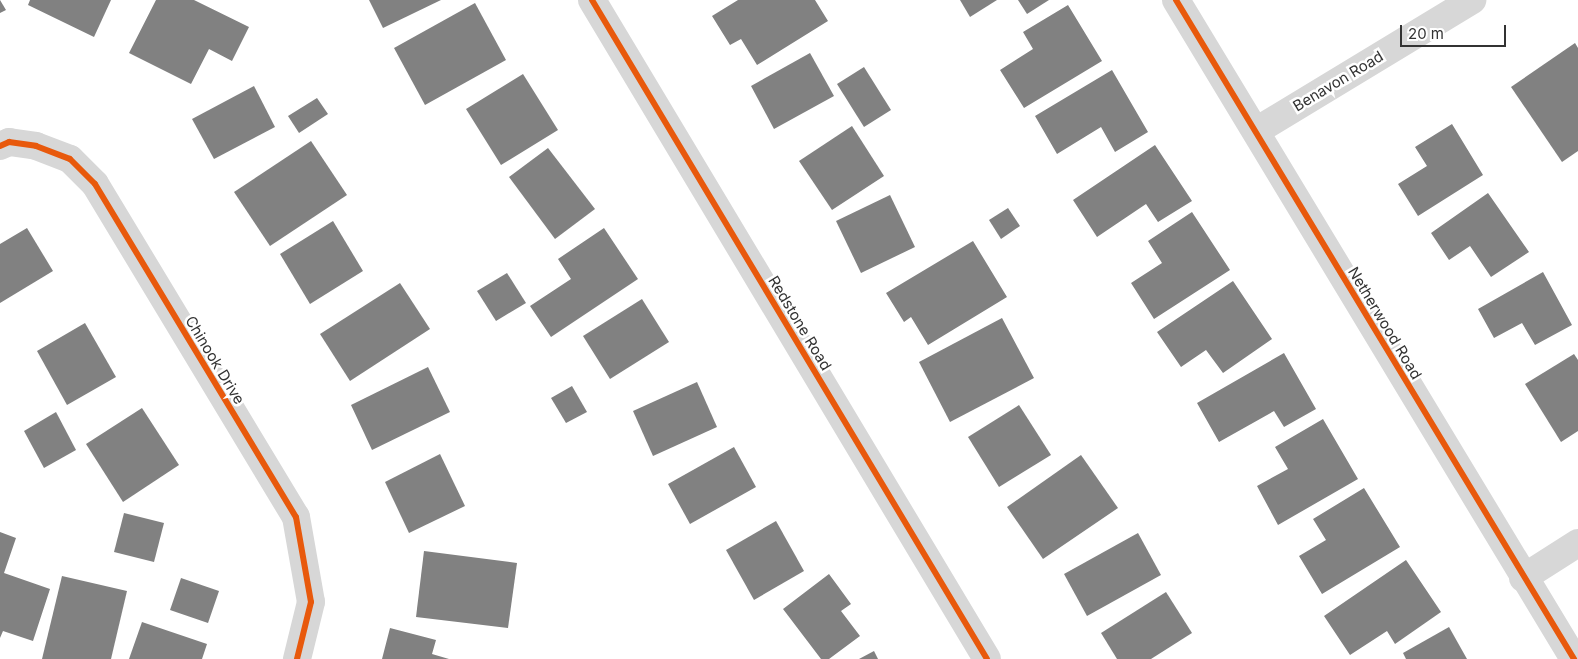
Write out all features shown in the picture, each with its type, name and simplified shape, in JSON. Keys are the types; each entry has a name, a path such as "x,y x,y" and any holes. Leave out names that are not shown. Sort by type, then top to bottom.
{"street":[{"name":"Redstone Road","path":"592,0 987,659"},
{"name":"Netherwood Road","path":"1176,0 1523,578 1574,659"},
{"name":"Benavon Road","path":"1256,131 1472,0"},
{"name":"Chinook Drive","path":"0,146 9,142 36,146 70,159 95,184 296,517 311,602 296,659"},
{"path":"1523,578 1578,543"}],"building":[{"path":"0,0 6,10 0,13"},
{"path":"30,0 111,0 94,37 28,5"},
{"path":"156,0 194,0 249,27 232,61 209,49 191,84 129,53"},
{"path":"369,0 441,0 383,28"},
{"path":"738,0 815,0 828,21 757,65 741,39 730,45 712,16"},
{"path":"960,0 997,0 970,17"},
{"path":"1018,0 1049,0 1027,14"},
{"path":"475,3 506,60 425,105 394,48"},
{"path":"1068,5 1102,61 1024,108 1000,70 1033,49 1023,32"},
{"path":"1575,43 1578,48 1578,151 1562,162 1511,87"},
{"path":"810,53 834,96 774,129 751,86"},
{"path":"864,67 891,110 864,127 837,84"},
{"path":"1112,70 1148,132 1115,152 1101,127 1057,154 1035,116"},
{"path":"523,74 558,130 501,165 466,109"},
{"path":"254,86 275,127 214,159 192,119"},
{"path":"317,98 328,114 299,133 288,116"},
{"path":"1452,124 1483,175 1418,216 1398,184 1427,166 1415,147"},
{"path":"852,126 884,176 832,210 799,161"},
{"path":"311,141 347,195 270,246 234,192"},
{"path":"1155,145 1192,201 1158,222 1146,204 1097,237 1073,200"},
{"path":"548,148 595,209 555,239 509,177"},
{"path":"1488,193 1529,252 1491,277 1470,246 1449,260 1431,233"},
{"path":"890,195 915,247 861,273 836,221"},
{"path":"1008,208 1020,226 1001,239 989,220"},
{"path":"1192,212 1230,270 1154,319 1131,283 1162,263 1148,241"},
{"path":"333,221 363,271 310,304 280,254"},
{"path":"27,228 53,271 0,303 0,244"},
{"path":"604,228 638,279 551,337 530,306 571,279 558,259"},
{"path":"973,241 1007,297 928,345 911,317 904,322 886,293"},
{"path":"1543,272 1572,325 1535,345 1522,323 1494,338 1478,309"},
{"path":"507,273 526,303 496,321 477,291"},
{"path":"1233,281 1272,339 1223,373 1206,350 1181,367 1157,332"},
{"path":"400,283 430,329 350,381 320,334"},
{"path":"642,299 669,342 610,379 583,336"},
{"path":"1002,318 1034,378 950,422 919,362"},
{"path":"85,323 116,377 67,405 37,351"},
{"path":"1284,353 1316,409 1284,427 1274,411 1219,442 1197,403"},
{"path":"1574,354 1578,360 1578,431 1561,442 1525,384"},
{"path":"428,367 450,412 372,450 351,405"},
{"path":"697,382 717,427 653,456 633,411"},
{"path":"572,386 587,412 566,423 551,398"},
{"path":"1019,405 1051,455 999,487 968,437"},
{"path":"142,408 179,465 123,502 86,444"},
{"path":"56,412 76,450 44,468 24,431"},
{"path":"1323,419 1358,479 1278,525 1257,486 1288,469 1275,447"},
{"path":"734,447 756,487 690,524 668,484"},
{"path":"440,454 465,506 409,533 385,482"},
{"path":"1081,455 1118,508 1043,559 1007,507"},
{"path":"1364,488 1400,547 1322,594 1299,556 1326,540 1313,519"},
{"path":"124,513 164,523 154,562 114,552"},
{"path":"776,521 804,571 754,600 726,550"},
{"path":"0,532 16,538 4,573 50,589 33,641 3,631 0,638"},
{"path":"1138,533 1161,575 1087,616 1064,574"},
{"path":"424,551 517,563 508,628 416,617"},
{"path":"1406,560 1441,612 1395,644 1387,631 1350,655 1324,616"},
{"path":"829,574 851,604 841,611 860,636 829,659 821,659 783,609"},
{"path":"62,576 127,591 111,659 42,659"},
{"path":"181,578 219,591 208,623 170,610"},
{"path":"1166,592 1192,633 1151,659 1117,659 1101,633"},
{"path":"142,622 207,644 202,659 129,659"},
{"path":"1449,627 1467,659 1406,659 1403,653"},
{"path":"390,628 436,640 432,654 449,659 382,659"},
{"path":"874,651 878,659 859,659"}],"cycle path":[{"path":"592,0 987,659"},
{"path":"1176,0 1574,659"},
{"path":"0,146 9,142 36,146 70,159 95,184 296,517 311,602 297,659"}]}
